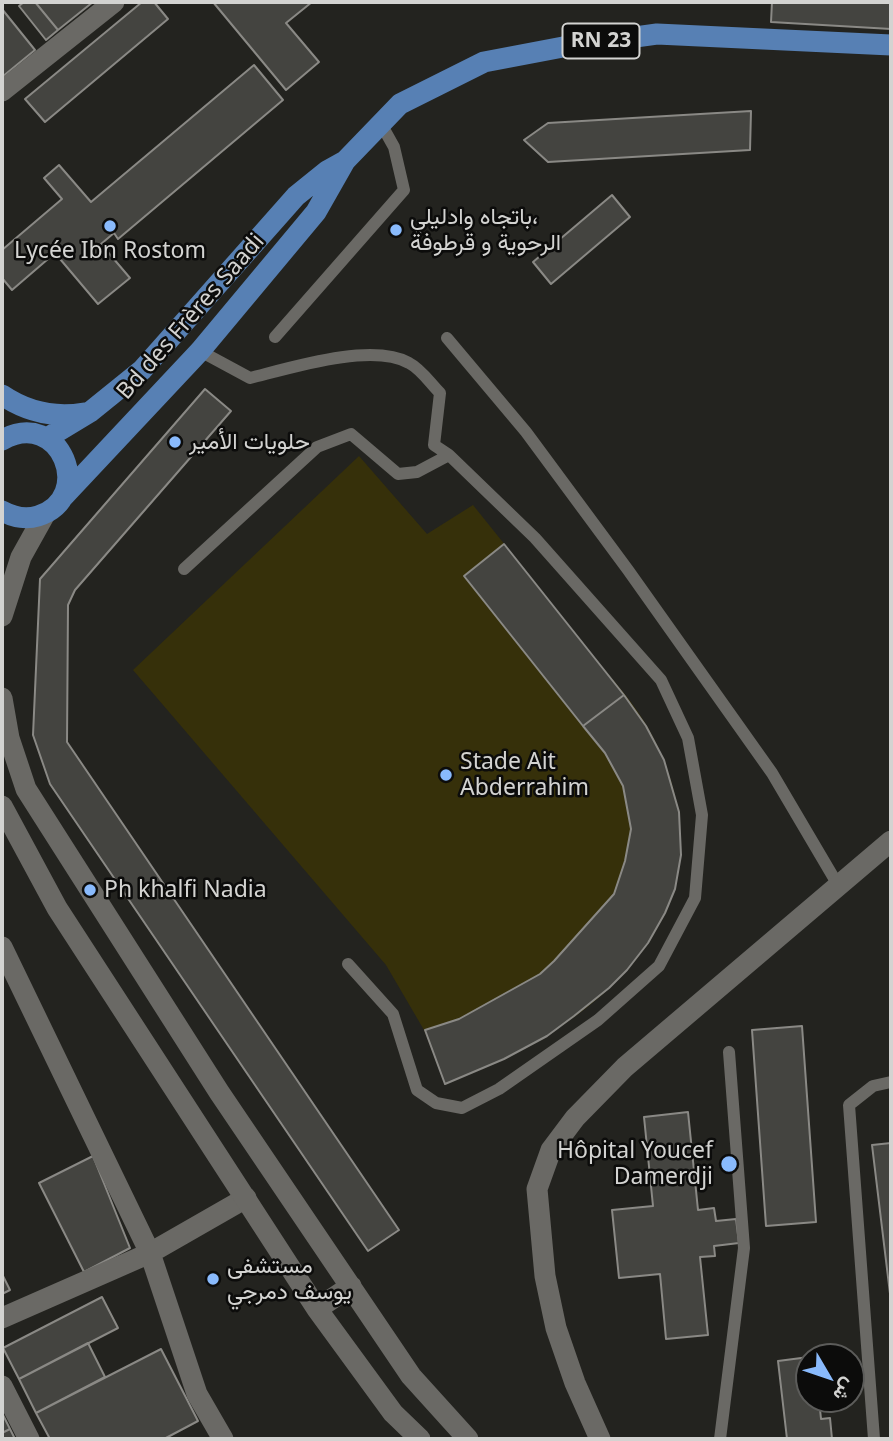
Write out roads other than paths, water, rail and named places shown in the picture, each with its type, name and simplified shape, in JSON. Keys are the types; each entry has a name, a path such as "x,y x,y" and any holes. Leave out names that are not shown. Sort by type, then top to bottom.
{"main road":[{"name":"Bd des Frères Saadi","path":"45,514 200,351 316,212 345,161 400,104 484,62 562,47 657,34 891,45"},
{"name":"Bd des Frères Saadi","path":"47,438 117,392 168,344 296,196 327,171 345,161"},
{"path":"2,396 28,410 43,414 59,416 90,412"},
{"path":"2,396 23,432"},
{"path":"2,440 23,432 47,438 64,455 68,469 68,483 63,497"},
{"path":"2,513 31,518 45,514"}],"street":[{"path":"2,91 114,2"},
{"path":"2,616 20,557 45,514"},
{"path":"2,698 9,738 26,789 219,1092 411,1376 468,1439"},
{"path":"2,806 57,908 317,1308 393,1413 420,1439"},
{"path":"600,1439 575,1383 556,1328 545,1276 537,1189 551,1150 575,1118 625,1067 891,841"},
{"path":"2,947 149,1252 197,1394 223,1439"},
{"path":"2,1318 149,1252 246,1198"},
{"path":"317,1308 351,1286"},
{"path":"2,1386 29,1439"}],"lane":[{"path":"275,337 404,190 394,147 380,122"},
{"path":"447,338 526,432 628,570 772,773 838,885"},
{"path":"200,351 250,378 332,358 382,354 408,362 440,393 434,445 449,455 535,538 661,680 688,738 702,815 695,898 659,966 598,1020 499,1089 461,1108 436,1103 417,1090 393,1014 348,964"},
{"path":"184,569 317,447 351,434 398,474 417,472 449,455"},
{"path":"720,1439 744,1248 729,1052"},
{"path":"874,1439 849,1105 873,1086 891,1082"}],"place":[{"name":"Lycée Ibn Rostom","path":"110,226"},
{"name":"باتجاه وادليلي، الرحوية و قرطوفة","path":"396,230"},
{"name":"حلويات الأمير","path":"175,442"},
{"name":"Stade Ait Abderrahim","path":"446,775"},
{"name":"Ph khalfi Nadia","path":"90,890"},
{"name":"Hôpital Youcef Damerdji","path":"729,1164"},
{"name":"مستشفى يوسف دمرجي","path":"213,1279"}]}
